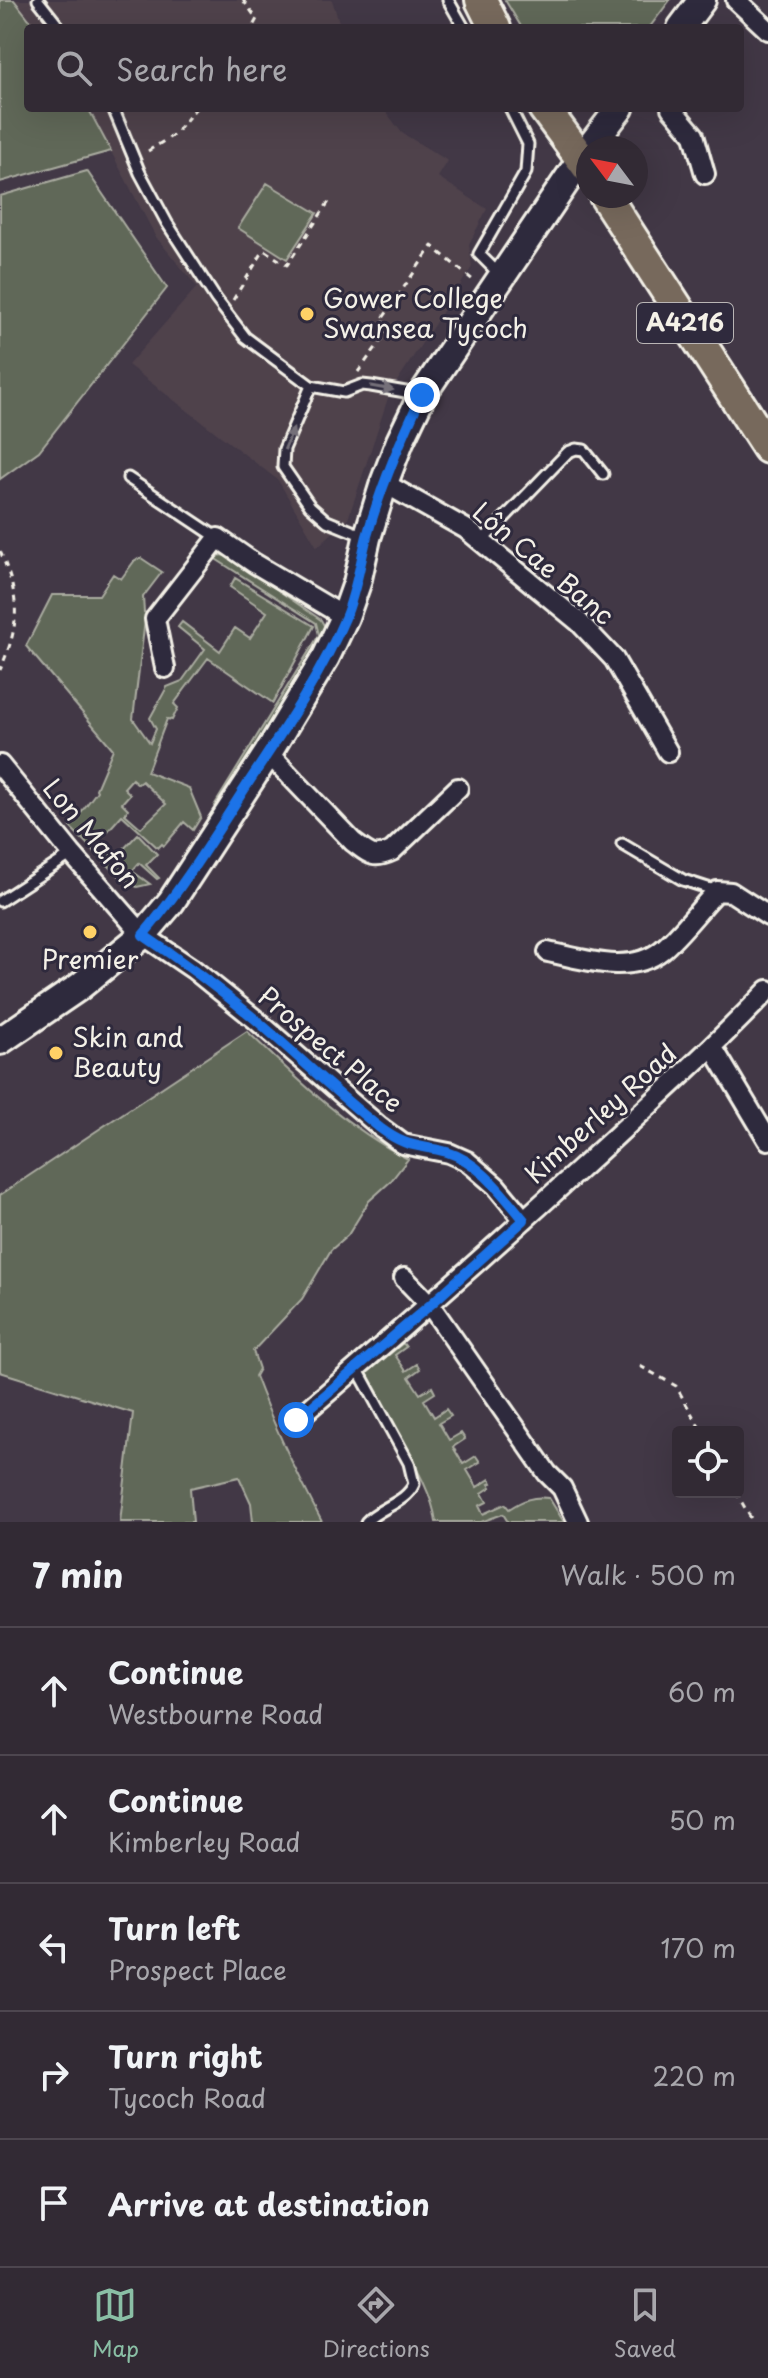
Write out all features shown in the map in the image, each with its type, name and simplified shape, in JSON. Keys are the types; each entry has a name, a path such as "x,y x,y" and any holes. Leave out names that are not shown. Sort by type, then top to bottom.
{"main road":[{"path":"481,0 493,24"},
{"path":"548,112 576,145"},
{"name":"A4216","path":"613,208 768,448"}],"street":[{"path":"684,24 702,0"},
{"path":"736,0 768,30"},
{"path":"600,136 617,112"},
{"path":"674,112 694,135 705,174"},
{"path":"0,1041 79,987 143,935 171,902 326,657 358,581 384,483 422,395 576,170"},
{"name":"Lôn Cae Banc","path":"384,483 466,529 579,622 614,659 668,752"},
{"path":"165,668 155,619 218,538 345,617"},
{"path":"268,753 368,854 381,856 392,851 458,788"},
{"name":"Lon Mafon","path":"0,765 143,935"},
{"path":"548,952 599,963 631,964 660,951 717,891 731,892 768,916"},
{"name":"Prospect Place","path":"143,935 193,969 403,1144 449,1153 467,1161 496,1186 524,1220"},
{"name":"Kimberley Road","path":"296,1420 430,1305 713,1048 768,990"},
{"path":"713,1048 768,1140"},
{"path":"404,1278 430,1305 547,1473 562,1488 578,1522"}],"lane":[{"path":"38,0 57,24"},
{"path":"448,0 462,24"},
{"path":"115,112 134,160 167,223 245,337 311,386 344,392 362,385 422,395"},
{"path":"495,285 479,254 526,172 528,144 512,112"},
{"path":"311,386 284,449 283,467 297,490 327,521 367,538"},
{"path":"481,542 568,452 584,450 603,474"},
{"path":"128,478 218,538"},
{"path":"622,844 683,880 717,891"},
{"path":"0,901 72,854"},
{"path":"357,1368 409,1463 414,1484 406,1496 366,1522"}],"path":[{"path":"243,0 257,19 254,24"},
{"path":"134,160 175,134 193,112"},
{"path":"226,312 264,250 287,265 332,197"},
{"path":"344,392 391,327 381,321 432,246 495,285"},
{"path":"0,551 13,581 16,600 11,646 0,670"},
{"path":"640,1366 676,1386 699,1426"},
{"path":"739,1498 753,1522"}],"shaded area":[{"path":"14,0 332,0 340,24 33,24"},
{"name":"Gower College Swansea Tycoch","path":"90,112 386,112 402,133 448,161 438,177 487,209 469,244 472,267 390,392 348,519 317,547 278,480 128,365 197,287 156,237"}],"green space":[{"path":"0,0 14,0 33,24 24,24 24,112 90,112 111,151 0,182"},
{"path":"505,0 670,0 652,24 520,24"},
{"path":"87,171 167,288 39,451 0,479 0,196"},
{"path":"267,183 317,213 287,259 238,228"},
{"path":"221,555 230,557 321,620 325,636 217,808 214,806 319,635 316,623 214,558"},
{"path":"141,558 162,572 143,597 144,612 148,614 133,719 150,743 156,729 150,718 167,687 182,681 205,649 178,627 182,622 220,651 235,628 250,638 267,612 230,587 235,578 314,626 273,703 208,658 174,704 178,708 172,720 167,719 147,772 189,788 201,817 193,830 184,822 164,846 162,844 158,848 122,815 98,842 115,858 138,834 157,854 146,865 159,878 139,863 132,871 150,884 137,887 118,875 70,827 97,791 113,749 26,646 52,595 99,595 113,574 121,579 135,560","holes":["132,779 138,784 142,781 166,804 141,828 125,814 128,809 122,803 130,794 124,788"]},
{"path":"247,1031 343,1117 408,1159 390,1182 369,1201 348,1235 331,1250 302,1299 253,1351 259,1369 255,1376 262,1395 322,1522 253,1522 251,1503 239,1477 190,1488 193,1522 120,1522 133,1413 0,1372 0,1195"},
{"path":"403,1343 406,1347 395,1355 406,1371 417,1364 420,1369 409,1377 420,1394 432,1387 435,1393 424,1400 434,1417 446,1409 451,1416 439,1423 449,1440 461,1433 465,1439 453,1447 463,1464 476,1456 480,1462 467,1470 477,1487 490,1479 492,1483 482,1493 487,1502 479,1506 483,1514 505,1504 509,1509 528,1499 549,1498 564,1522 508,1522 503,1514 481,1522 436,1522 424,1484 367,1373"}],"place":[{"name":"Gower College Swansea Tycoch","path":"307,314"},
{"name":"Premier","path":"90,932"},
{"name":"Skin and Beauty","path":"56,1053"}],"route":[{"path":"296,1420 524,1220 496,1186 467,1161 449,1153 403,1144 193,969 143,935 171,902 326,657 357,583 384,483 422,395"}]}
